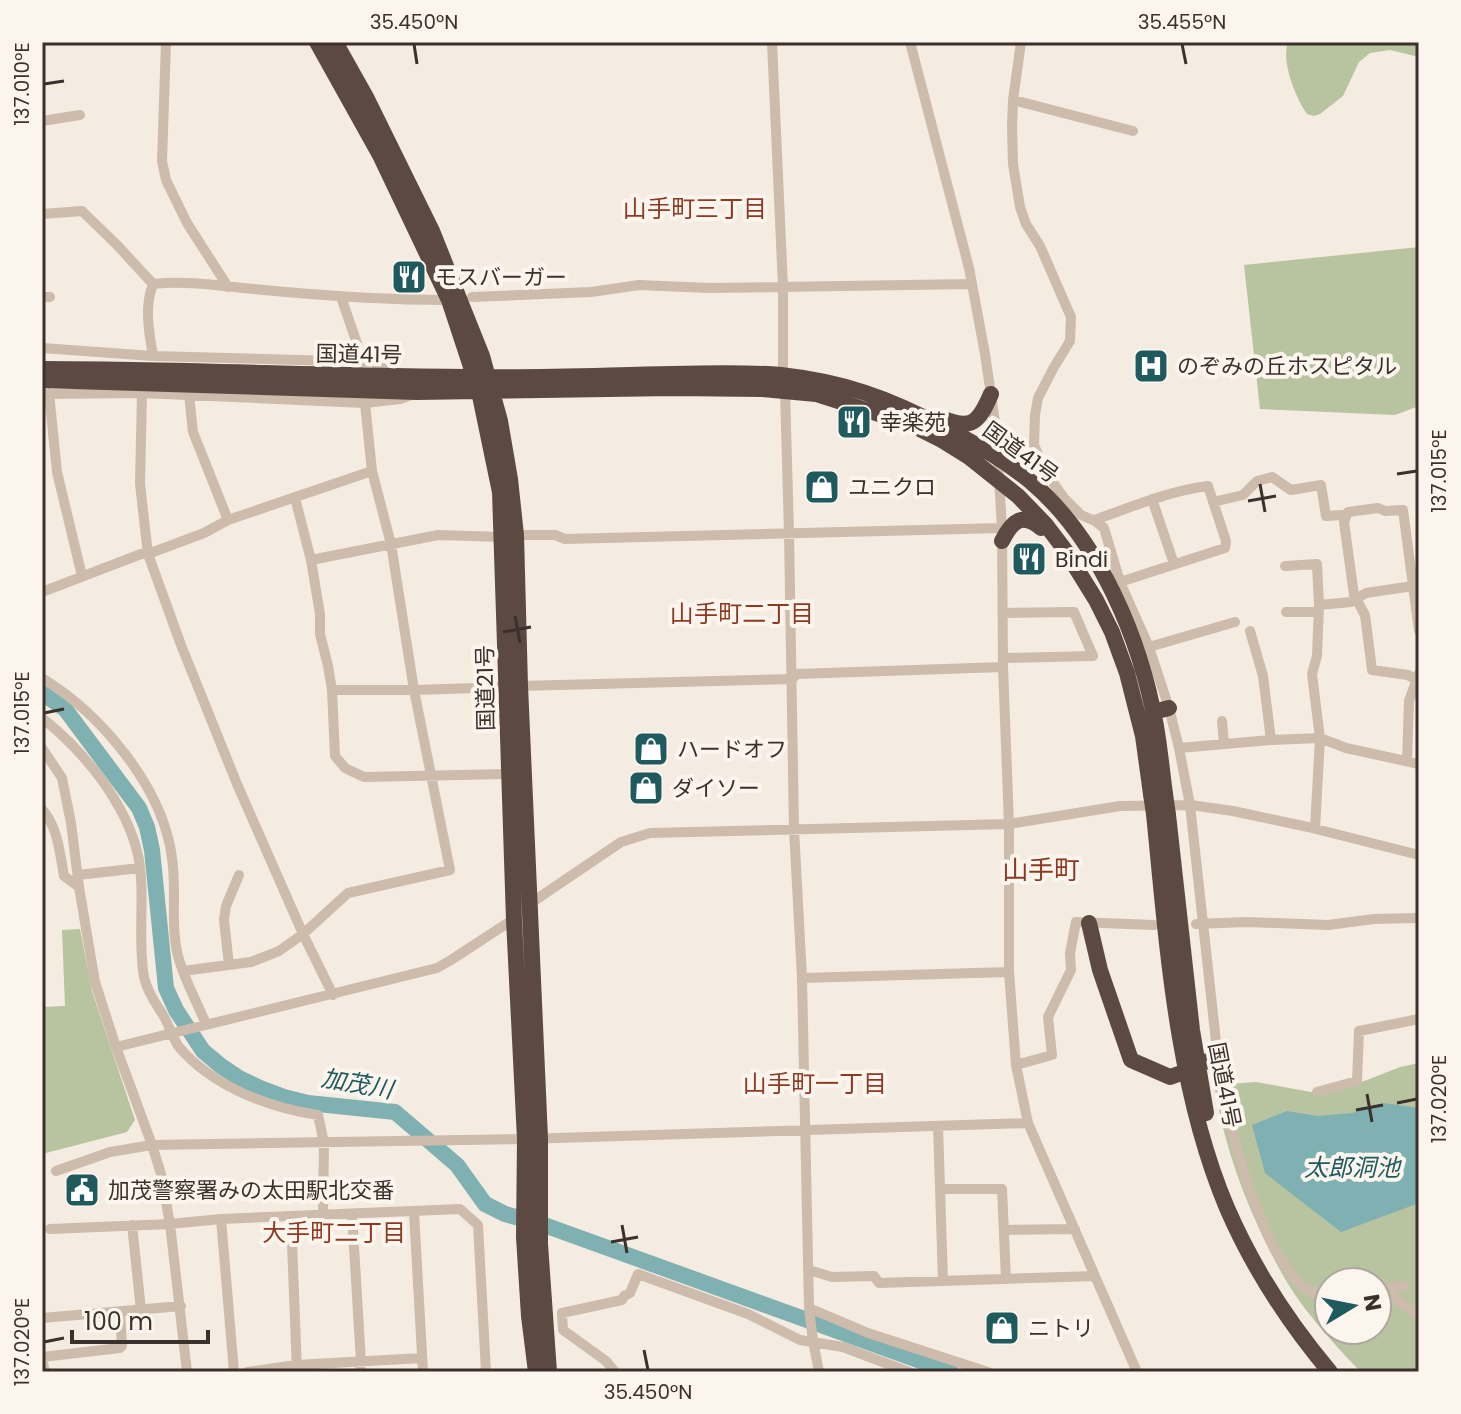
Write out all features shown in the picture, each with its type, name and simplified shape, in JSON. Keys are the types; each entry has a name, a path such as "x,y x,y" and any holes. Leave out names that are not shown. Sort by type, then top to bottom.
{"highway":[{"name":"国道21号","path":"317,42 380,155 449,300 484,384"},
{"name":"国道21号","path":"335,42 367,99 432,231 482,356 509,536 514,686 528,905 532,1139 531,1215 524,1237 536,1372"},
{"path":"42,362 72,369"},
{"name":"国道41号","path":"44,383 72,369 159,369 397,376 484,384"},
{"name":"国道41号","path":"44,383 159,369 364,398 484,384 700,374 784,383 820,381 880,397 962,436 997,459 1031,482 1068,521 1106,579 1161,710 1158,794"},
{"name":"国道41号","path":"784,383 910,424 969,457 1018,496 1046,525 1096,600 1127,673 1158,794 1184,969 1192,1067 1206,1148 1241,1237 1290,1322 1330,1372"},
{"path":"909,410 926,411 957,424 972,423 982,414 991,394"},
{"path":"1002,534 1015,522 1032,520 1070,558"},
{"name":"国道21号","path":"514,686 508,774 514,920 532,1139"},
{"path":"1089,923 1100,970 1131,1060 1170,1077 1218,1060"},
{"name":"国道41号","path":"1192,1067 1233,1200 1252,1241 1272,1282 1338,1372"},
{"name":"国道21号","path":"531,1215 540,1244 549,1372"}],"street":[{"path":"166,42 162,161 166,180 187,223 228,287"},
{"path":"772,42 783,287 794,829 802,978 809,1308 819,1372"},
{"path":"910,42 962,238 991,394 1002,534 1009,972 1016,1065 1028,1123 1137,1372"},
{"path":"1021,42 1013,100 1013,164 1020,207 1071,317 1070,341 1038,398 1034,445 1046,473 1064,498 1081,515 1104,528 1120,582 1149,647 1161,710 1179,748 1190,805 1200,924 1221,1087 1230,1131 1257,1210 1277,1251 1294,1278 1313,1292"},
{"path":"1013,100 1133,131"},
{"path":"42,121 80,115"},
{"path":"42,214 82,211 153,284"},
{"path":"153,284 167,282 341,297 449,300"},
{"path":"153,284 148,297 147,324 159,369"},
{"path":"472,297 591,292 639,285 710,288 972,284"},
{"path":"341,297 361,362"},
{"path":"42,348 159,369 361,362 379,364 397,376"},
{"path":"82,576 57,472 44,383 142,393 364,398 372,471 391,544 414,690 450,870 348,893 303,934 279,951 251,962 183,971"},
{"path":"142,393 140,484 148,554 237,784 333,995"},
{"path":"189,395 193,432 228,520"},
{"path":"42,592 204,533 228,520 372,471"},
{"path":"1213,502 1243,495 1257,481 1272,477 1291,490 1321,485 1326,516 1345,517"},
{"path":"1094,520 1152,499 1208,486 1226,541 1225,548 1120,582"},
{"path":"295,498 311,560 320,614 320,634 332,690 335,756 345,768 364,777 508,774"},
{"path":"1152,499 1174,564"},
{"path":"1407,761 1409,701 1418,676 1372,670 1365,615 1354,595 1344,522 1348,512 1378,508 1385,511 1403,510 1419,631"},
{"path":"311,560 438,535 555,535 565,539 789,533 1002,534"},
{"path":"1285,566 1317,564 1317,656 1312,674 1320,738 1315,829"},
{"path":"1286,612 1351,602 1372,591 1413,586"},
{"path":"332,690 792,679 797,674 1093,656 1074,612 1003,613"},
{"path":"1149,647 1235,622"},
{"path":"1250,631 1263,676 1271,740"},
{"path":"42,678 91,716 128,759 161,815 173,861 173,925 178,956 205,1025"},
{"path":"42,718 75,750 113,796 130,830 140,868 144,977 151,997 178,1045 189,1057 233,1089 293,1112 318,1115 324,1143 323,1215"},
{"path":"1222,721 1224,744"},
{"path":"1179,748 1320,738 1346,748 1419,764"},
{"path":"42,748 62,778 95,982 161,1174 181,1306 187,1372"},
{"path":"116,1047 437,968 514,920 528,905 621,842 650,833 1009,824 1120,806 1190,805 1233,811 1419,855"},
{"path":"42,809 58,843 64,876 79,887"},
{"path":"78,875 140,868"},
{"path":"229,965 224,920 226,906 239,875"},
{"path":"1200,924 1328,925 1374,919 1419,918"},
{"path":"1016,1065 1052,1055 1048,1017 1071,970 1070,953 1076,922 1154,925"},
{"path":"802,978 1009,972"},
{"path":"1317,1092 1357,1081 1359,1031 1419,1019"},
{"path":"56,1171 110,1152 152,1145 532,1139 1028,1123"},
{"path":"938,1126 943,1281"},
{"path":"940,1189 1002,1189 1006,1279"},
{"path":"50,1229 460,1209 478,1225 486,1372"},
{"path":"414,1212 423,1372"},
{"path":"352,1214 360,1367"},
{"path":"291,1216 296,1368"},
{"path":"221,1219 234,1372"},
{"path":"132,1225 141,1310"},
{"path":"1004,1230 1075,1229"},
{"path":"809,1270 832,1277 874,1276 879,1283 1095,1276"},
{"path":"615,1372 606,1361 563,1330 562,1313 622,1300 630,1293 638,1274 748,1314 800,1340 843,1347 909,1372"},
{"path":"1393,1287 1404,1286"},
{"path":"1393,1299 1419,1315"},
{"path":"42,1318 181,1306"},
{"path":"809,1308 868,1333 988,1372"},
{"path":"45,1372 42,1358 120,1348 120,1312"},
{"path":"247,1372 360,1367 422,1358"}],"green space":[{"path":"1288,42 1419,42 1419,57 1390,50 1370,53 1359,62 1343,96 1314,116 1307,114 1294,89 1286,59"},
{"path":"1419,247 1419,406 1395,415 1260,409 1244,265"},
{"path":"80,929 92,991 135,1120 127,1132 42,1154 42,1007 65,1006 62,930"},
{"path":"1419,1063 1419,1372 1361,1372 1337,1346 1393,1346 1393,1266 1313,1266 1313,1318 1290,1287 1253,1215 1238,1176 1224,1133 1214,1085 1256,1082 1322,1094"}],"water":[{"name":"太郎洞池","path":"1384,1103 1419,1108 1419,1203 1341,1232 1265,1173 1252,1125 1287,1111 1317,1116 1352,1113"}],"waterway":[{"name":"加茂川","path":"42,693 65,709 139,808 152,850 166,988 176,1010 203,1051 221,1066 239,1078 284,1097 308,1103 395,1112 457,1165 485,1204 505,1214 547,1226 951,1372"}],"place":[{"name":"モスバーガー","path":"409,277"},
{"name":"のぞみの丘ホスピタル","path":"1151,366"},
{"name":"幸楽苑","path":"854,422"},
{"name":"ユニクロ","path":"822,487"},
{"name":"Bindi","path":"1029,559"},
{"name":"ハードオフ","path":"651,749"},
{"name":"ダイソー","path":"646,788"},
{"name":"加茂警察署みの太田駅北交番","path":"82,1190"},
{"name":"ニトリ","path":"1002,1328"}],"district":[{"name":"山手町三丁目","path":"695,209"},
{"name":"山手町二丁目","path":"742,614"},
{"name":"山手町","path":"1041,870"},
{"name":"山手町一丁目","path":"815,1084"},
{"name":"大手町二丁目","path":"334,1233"}]}
